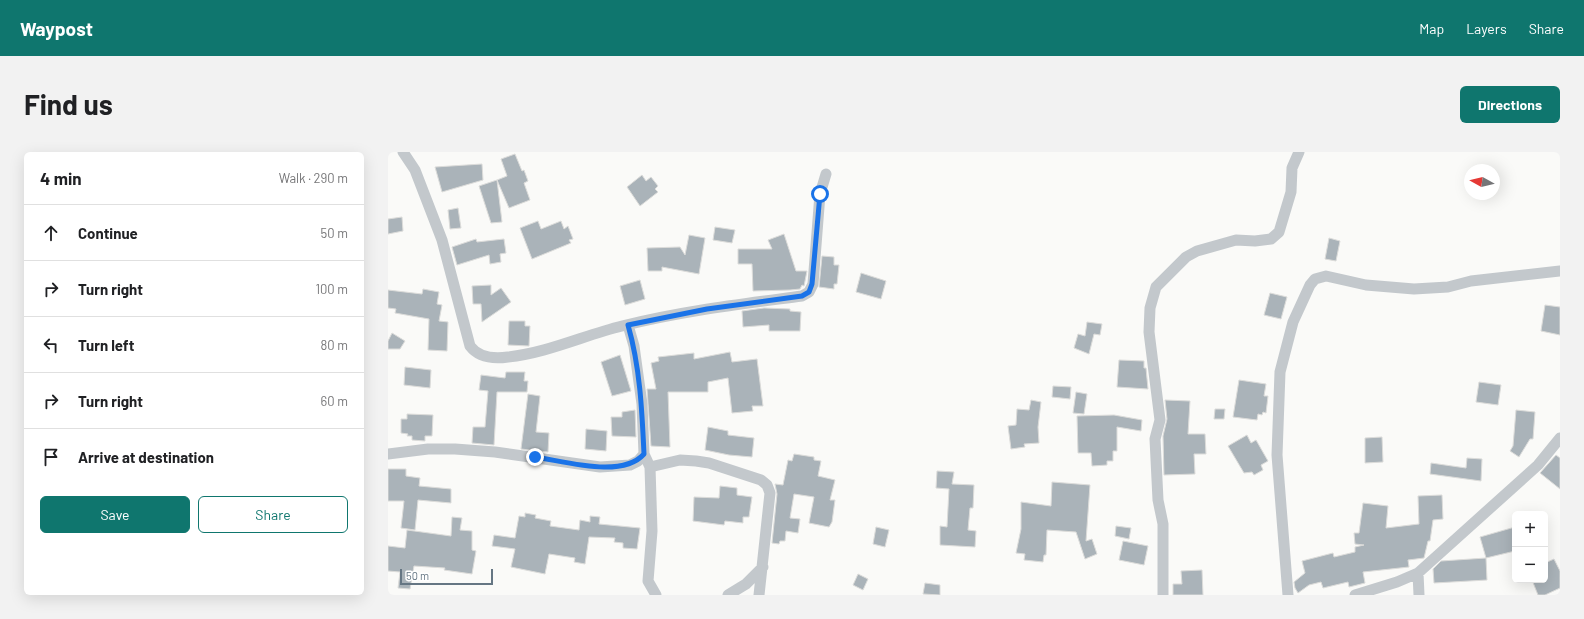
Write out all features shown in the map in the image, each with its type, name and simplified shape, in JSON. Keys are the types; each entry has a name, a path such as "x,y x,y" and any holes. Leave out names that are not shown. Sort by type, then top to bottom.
{"street":[{"path":"403,152 415,170 426,194 442,240 465,332 470,346 476,353 486,357 507,357 530,354 628,325 707,309 802,296 809,292 812,284 820,194 826,174"},
{"path":"1163,595 1163,524 1158,500 1155,439 1160,420 1149,332 1150,308 1156,287 1186,257 1197,251 1236,240 1255,241 1271,239 1279,232 1291,192 1292,168 1299,152"},
{"path":"1288,595 1277,455 1280,372 1293,322 1310,284 1315,279 1326,276 1366,285 1414,289 1448,287 1471,281 1560,271"},
{"path":"628,325 634,346 642,404 644,454 650,467 652,531 648,581 656,595"},
{"path":"1355,595 1397,582 1418,573 1538,465 1560,438"},
{"path":"388,454 428,449 455,449 519,455 600,467 630,465 638,461 644,454"},
{"path":"650,467 680,460 709,463 762,480 767,485 770,493 759,595"},
{"path":"728,595 746,584 763,567"},
{"path":"1418,573 1419,595"}],"building":[{"path":"515,154 528,181 524,183 530,200 509,208 497,180 507,176 501,159"},
{"path":"482,164 483,180 442,192 435,167"},
{"path":"642,175 646,181 651,177 658,186 655,189 658,192 640,206 627,187"},
{"path":"497,180 502,222 491,223 479,186"},
{"path":"458,208 461,228 450,229 448,210"},
{"path":"402,217 403,231 388,234 388,219"},
{"path":"538,221 541,229 561,221 564,229 568,226 573,239 569,240 571,243 532,259 520,228"},
{"path":"715,227 735,230 732,243 713,240"},
{"path":"784,234 796,271 807,271 804,286 802,285 800,289 790,290 753,291 752,264 738,264 738,249 772,249 768,240"},
{"path":"689,235 705,238 699,274 662,267 662,271 648,271 647,248 680,247 685,255"},
{"path":"1329,238 1340,241 1336,261 1325,259"},
{"path":"476,239 477,242 504,239 506,253 500,254 501,262 490,264 489,255 457,265 452,247"},
{"path":"822,256 834,257 834,265 839,265 837,284 834,284 834,289 819,287"},
{"path":"861,273 886,281 881,299 856,292"},
{"path":"640,280 645,299 625,305 620,286"},
{"path":"491,285 491,295 501,288 511,302 482,322 481,304 473,304 472,286"},
{"path":"423,289 439,292 437,304 442,305 439,321 448,322 447,351 428,350 429,319 395,313 396,309 388,308 388,290 422,294"},
{"path":"1270,293 1287,297 1281,319 1264,315"},
{"path":"1545,305 1560,307 1560,335 1541,331"},
{"path":"764,308 790,309 790,311 801,312 800,331 769,331 769,325 743,327 742,311"},
{"path":"509,321 525,321 525,326 530,326 529,346 508,345"},
{"path":"1087,322 1102,324 1100,335 1094,334 1089,354 1074,348 1078,334 1085,336"},
{"path":"392,333 405,341 400,349 388,349 388,341"},
{"path":"730,352 732,362 757,359 763,406 752,406 753,411 732,413 728,378 708,382 708,392 668,392 670,447 651,446 647,389 656,389 651,363 659,361 658,357 694,353 694,359"},
{"path":"620,355 631,391 612,396 601,362"},
{"path":"1119,360 1144,361 1148,389 1117,387"},
{"path":"405,367 431,370 430,388 404,385"},
{"path":"506,372 525,372 524,381 528,381 527,392 497,392 494,445 472,443 473,427 485,427 488,391 479,390 481,375 505,378"},
{"path":"1239,380 1266,384 1264,396 1268,396 1266,413 1263,412 1262,415 1258,414 1257,420 1233,417"},
{"path":"1479,382 1501,385 1498,405 1476,402"},
{"path":"1053,386 1071,387 1070,399 1052,397"},
{"path":"1076,392 1087,394 1084,414 1073,413"},
{"path":"528,394 540,396 536,432 549,433 548,452 521,449"},
{"path":"1031,400 1041,402 1038,427 1039,443 1024,444 1025,447 1011,449 1008,426 1016,425 1017,409 1029,410"},
{"path":"1165,400 1190,401 1188,434 1205,434 1206,454 1194,454 1195,474 1164,475 1163,436 1167,419"},
{"path":"1215,409 1225,409 1224,419 1214,419"},
{"path":"635,410 636,437 612,436 611,417 622,417 622,412"},
{"path":"1516,410 1535,412 1533,439 1530,439 1519,457 1510,451 1513,446"},
{"path":"407,414 433,415 432,436 425,436 425,441 412,440 412,436 407,436 408,434 401,433 401,419 407,419"},
{"path":"1114,415 1142,420 1141,431 1117,427 1117,451 1113,451 1113,461 1107,461 1107,465 1092,466 1091,453 1078,453 1077,416"},
{"path":"708,427 728,431 728,435 754,438 752,457 729,455 705,450"},
{"path":"586,429 607,431 606,451 585,449"},
{"path":"1247,435 1251,443 1256,440 1268,461 1261,465 1263,470 1254,475 1252,472 1244,473 1228,446"},
{"path":"1382,437 1383,462 1365,463 1365,438"},
{"path":"794,454 814,457 814,460 821,461 818,476 835,480 830,500 835,500 832,522 829,527 809,523 814,497 794,494 790,518 800,519 798,533 786,531 785,541 780,541 779,544 772,543 777,494 775,484 783,485 788,460 792,461"},
{"path":"1556,455 1560,458 1560,489 1540,473"},
{"path":"1467,458 1482,459 1481,481 1430,474 1431,463 1466,468"},
{"path":"388,469 406,469 406,476 420,478 419,486 451,489 451,503 418,500 415,530 401,528 404,501 388,501"},
{"path":"937,471 954,472 952,484 974,485 973,508 970,508 968,530 976,531 975,547 940,545 940,526 947,527 949,489 936,488"},
{"path":"1052,482 1090,485 1086,541 1092,539 1097,554 1085,559 1076,532 1047,530 1046,555 1044,555 1043,562 1024,560 1025,554 1016,553 1021,529 1021,502 1051,506"},
{"path":"720,486 737,488 737,495 752,497 749,517 743,517 743,523 725,521 724,525 693,521 694,497 719,498"},
{"path":"1442,495 1443,519 1433,520 1430,541 1428,541 1424,558 1408,560 1409,567 1363,572 1365,583 1349,587 1348,582 1323,588 1321,582 1309,585 1298,593 1294,582 1305,573 1302,561 1333,553 1334,557 1355,552 1355,547 1364,545 1355,544 1354,533 1359,533 1363,503 1388,506 1386,528 1419,524 1418,496"},
{"path":"525,513 536,515 535,518 551,521 550,526 579,530 580,520 590,522 590,516 600,517 599,524 640,528 637,549 623,548 623,543 614,542 615,538 589,537 585,564 574,562 575,558 549,554 545,574 511,567 515,549 492,546 494,535 515,538 519,516 525,517"},
{"path":"452,517 462,518 460,530 472,531 472,550 476,551 472,574 444,570 445,568 414,566 410,589 398,588 400,572 388,571 388,546 405,548 407,530 451,536"},
{"path":"1116,526 1131,528 1129,539 1115,536"},
{"path":"876,527 889,530 885,547 873,544"},
{"path":"1512,528 1512,552 1486,558 1480,537"},
{"path":"1123,541 1148,546 1144,565 1119,560"},
{"path":"1486,558 1487,580 1434,583 1433,569 1441,561"},
{"path":"1554,559 1560,571 1560,588 1545,595 1538,595 1533,583 1548,583 1548,562"},
{"path":"1202,570 1203,595 1173,595 1173,584 1182,584 1181,571"},
{"path":"858,574 868,579 863,590 853,585"},
{"path":"925,583 940,585 940,595 923,594"}],"route":[{"path":"535,457 600,467 630,465 638,461 644,454 642,404 634,346 628,325 707,309 802,296 809,292 812,284 820,194"}]}
